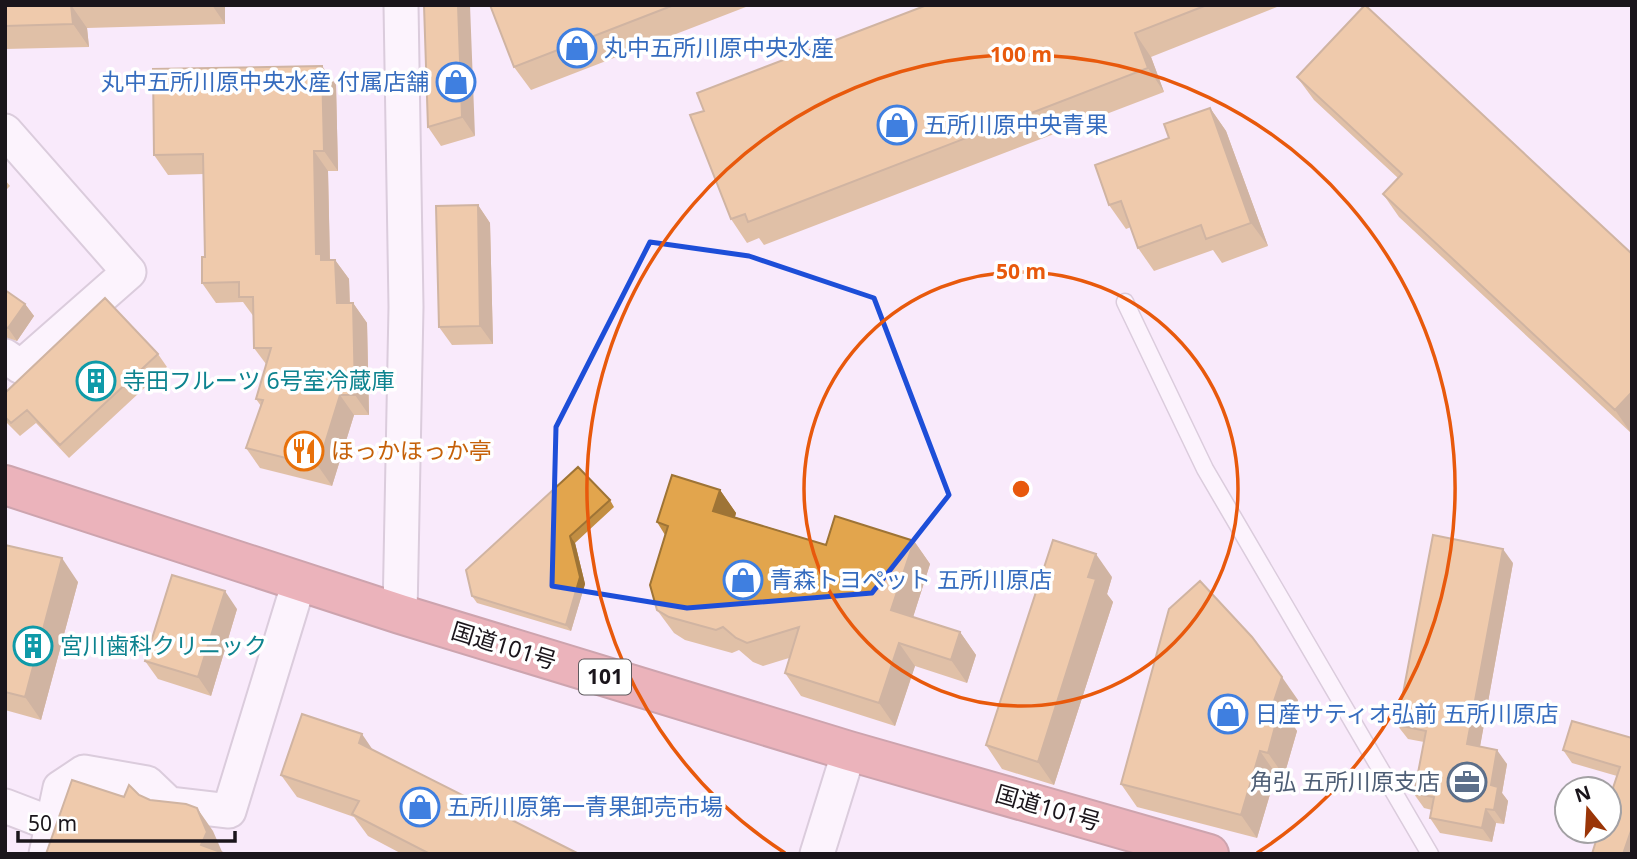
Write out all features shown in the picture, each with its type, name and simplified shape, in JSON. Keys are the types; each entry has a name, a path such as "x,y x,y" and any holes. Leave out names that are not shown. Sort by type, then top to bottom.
{"highway":[{"name":"国道101号","path":"5,485 400,614 849,751 1209,854"}],"street":[{"path":"400,614 406,307 401,5"},
{"path":"5,131 129,272 21,367 5,356"},
{"path":"5,806 49,839 60,788 84,772 147,783 169,804 229,811 299,582"},
{"path":"817,854 849,751"}],"lane":[{"path":"1125,302 1205,469 1430,854"}],"highlighted area":[{"path":"650,242 749,256 874,298 949,495 872,593 687,608 552,586 556,427"}],"building":[{"path":"5,5 71,5 73,24 5,26"},
{"path":"424,5 458,5 462,117 428,127"},
{"path":"490,5 674,5 514,67"},
{"name":"五所川原中央青果","path":"927,5 1207,5 1135,33 1148,68 748,222 745,214 731,219 690,115 704,111 697,93"},
{"path":"1365,5 1632,254 1632,392 1615,410 1383,194 1402,174 1297,77"},
{"path":"322,66 324,151 314,151 316,254 321,254 321,260 335,260 337,303 353,303 355,395 340,395 318,466 246,448 263,400 256,399 271,348 254,348 253,297 239,297 239,282 202,283 202,257 205,257 203,154 154,155 153,69"},
{"path":"1210,108 1251,223 1206,239 1201,225 1138,248 1121,201 1109,205 1095,165 1169,138 1164,124"},
{"path":"478,205 480,326 439,327 436,206"},
{"path":"5,290 25,304 8,328 5,327"},
{"name":"寺田フルーツ 6号室冷蔵庫","path":"105,298 158,354 60,445 27,410 11,423 5,417 5,393"},
{"path":"578,467 610,500 570,536 580,577 566,625 472,596 466,570"},
{"path":"672,475 720,490 713,511 826,545 835,516 914,541 891,610 960,632 951,660 899,643 879,703 785,673 799,627 747,643 723,627 716,630 669,617 657,610 650,585 668,526 657,522"},
{"path":"1433,535 1503,549 1467,744 1497,750 1491,785 1498,787 1494,810 1486,809 1482,828 1430,818 1434,797 1414,794 1426,731 1397,725"},
{"path":"1053,540 1096,554 1088,577 1096,579 1038,762 986,745"},
{"path":"5,545 62,558 25,697 5,692"},
{"path":"172,575 225,591 198,677 145,661"},
{"name":"日産サティオ弘前 五所川原店","path":"1200,581 1252,637 1282,677 1273,704 1280,708 1268,753 1260,751 1241,815 1121,784 1169,609"},
{"path":"302,714 362,734 359,743 579,854 430,854 352,814 359,801 281,775"},
{"path":"1572,721 1632,738 1632,828 1623,854 1592,854 1595,845 1623,845 1623,775 1617,775 1620,767 1563,750"},
{"path":"72,780 124,797 129,785 139,795 150,800 197,808 207,832 201,845 226,854 46,854"}],"place":[{"name":"丸中五所川原中央水産","path":"577,48"},
{"name":"丸中五所川原中央水産 付属店舗","path":"456,82"},
{"name":"五所川原中央青果","path":"897,125"},
{"name":"寺田フルーツ 6号室冷蔵庫","path":"96,381"},
{"name":"ほっかほっか亭","path":"304,451"},
{"name":"青森トヨペット 五所川原店","path":"743,580"},
{"name":"宮川歯科クリニック","path":"33,646"},
{"name":"日産サティオ弘前 五所川原店","path":"1228,714"},
{"name":"角弘 五所川原支店","path":"1467,782"},
{"name":"五所川原第一青果卸売市場","path":"420,807"}]}
